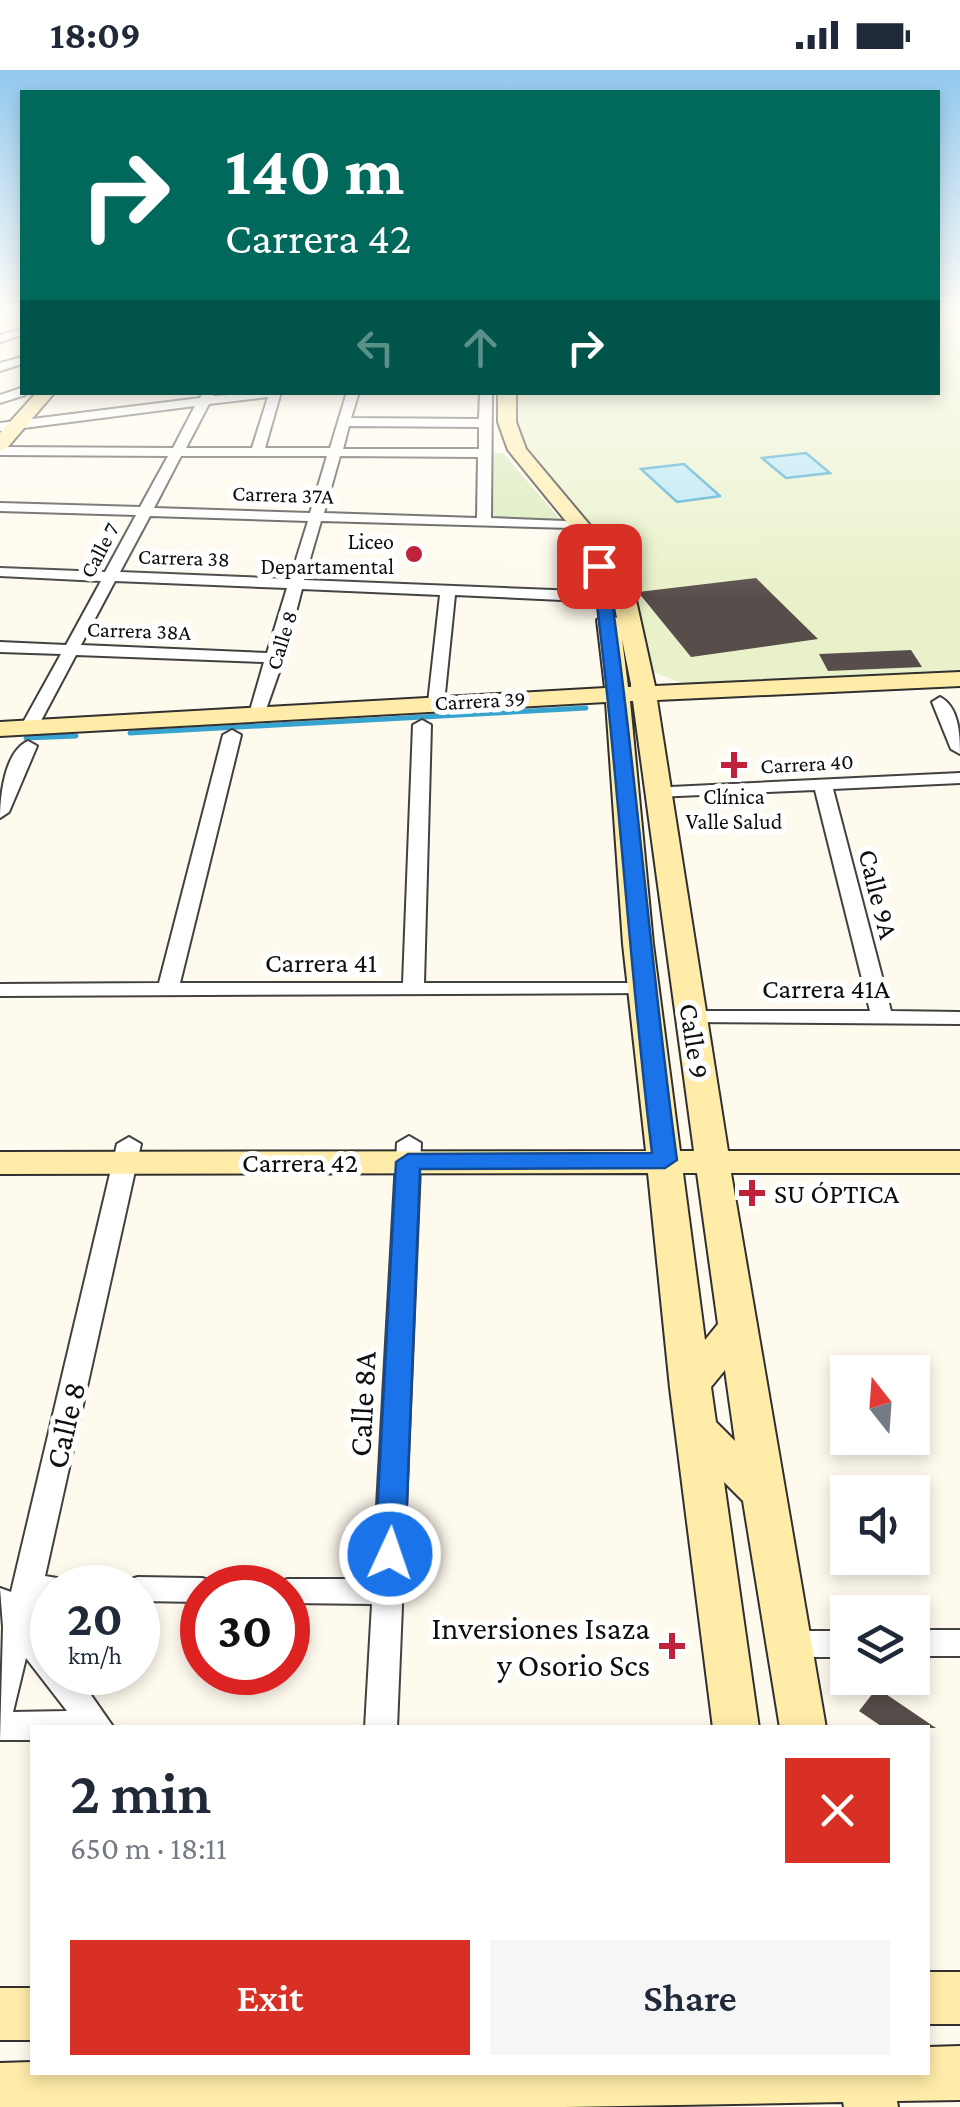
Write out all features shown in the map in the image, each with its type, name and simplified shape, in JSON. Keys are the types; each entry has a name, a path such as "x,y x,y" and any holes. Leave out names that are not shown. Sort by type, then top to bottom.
{"main road":[{"path":"0,448 9,426 30,407"},
{"name":"Calle 9","path":"497,407 498,444 616,565 645,704 763,1495 802,1725"},
{"name":"Calle 9","path":"507,407 509,435 529,474 599,566 605,597 642,989 689,1388 736,1725"},
{"path":"636,660 666,679 713,690"},
{"name":"Carrera 39","path":"645,704 713,690 960,679"},
{"name":"Carrera 39","path":"0,747 83,725 436,702 617,705 950,701"},
{"name":"Carrera 39","path":"0,729 28,737 113,742 422,725 617,705"},
{"path":"83,725 113,742"},
{"name":"Carrera 42","path":"712,1152 960,1142"},
{"name":"Carrera 42","path":"0,1144 128,1153 664,1151 960,1162"},
{"name":"Carrera 42","path":"0,1163 128,1153"},
{"path":"689,1388 738,1325"},
{"path":"696,1428 763,1495"},
{"path":"930,1998 960,1998"},
{"path":"0,2014 30,2014"},
{"path":"930,2073 960,2073"},
{"path":"0,2090 112,2097 469,2094 786,2085 852,2075"},
{"path":"865,2075 872,2107"}],"street":[{"path":"9,426 138,407"},
{"name":"Calle 7","path":"0,812 28,737 70,650 201,407"},
{"path":"257,452 270,407"},
{"name":"Calle 8","path":"256,714 348,407"},
{"path":"484,523 486,407"},
{"path":"344,422 485,423"},
{"path":"0,448 485,454"},
{"name":"Carrera 37A","path":"0,507 565,525"},
{"name":"Carrera 38","path":"0,572 605,597"},
{"path":"436,702 448,591"},
{"name":"Carrera 38A","path":"0,648 276,658"},
{"path":"950,701 960,749"},
{"path":"413,989 422,725"},
{"path":"168,990 232,736"},
{"name":"Carrera 40","path":"656,792 960,778"},
{"name":"Calle 9A","path":"822,784 882,1018"},
{"name":"Carrera 41","path":"0,990 642,989"},
{"name":"Carrera 41A","path":"691,1017 960,1018"},
{"name":"Calle 8A","path":"380,1725 409,1152"},
{"name":"Calle 8","path":"0,1706 128,1153"},
{"path":"310,1591 388,1592"},
{"path":"930,1644 960,1643"},
{"path":"789,1644 830,1644"},
{"path":"73,1695 96,1725"},
{"path":"0,1726 30,1726"}],"green space":[{"path":"509,407 960,407 960,679 688,686 649,670 620,579 517,450"},
{"path":"485,453 503,453 565,525 484,523"}],"water":[{"path":"806,453 830,473 786,478 762,458"},
{"path":"684,464 721,496 677,502 641,469"}],"building":[{"path":"756,578 818,639 691,657 638,592"},
{"path":"911,650 922,667 828,671 819,654"},
{"path":"872,1695 887,1695 936,1728 930,1725 880,1725 859,1711"}],"waterway":[{"path":"130,733 586,708"},
{"path":"26,738 76,736"}],"place":[{"name":"Liceo Departamental","path":"414,554"},
{"name":"Clínica Valle Salud","path":"734,765"},
{"name":"SU ÓPTICA","path":"752,1193"},
{"name":"Inversiones Isaza y Osorio Scs","path":"672,1646"}],"route":[{"path":"390,1554 408,1162 665,1160 642,989 616,685 599,566"}]}
